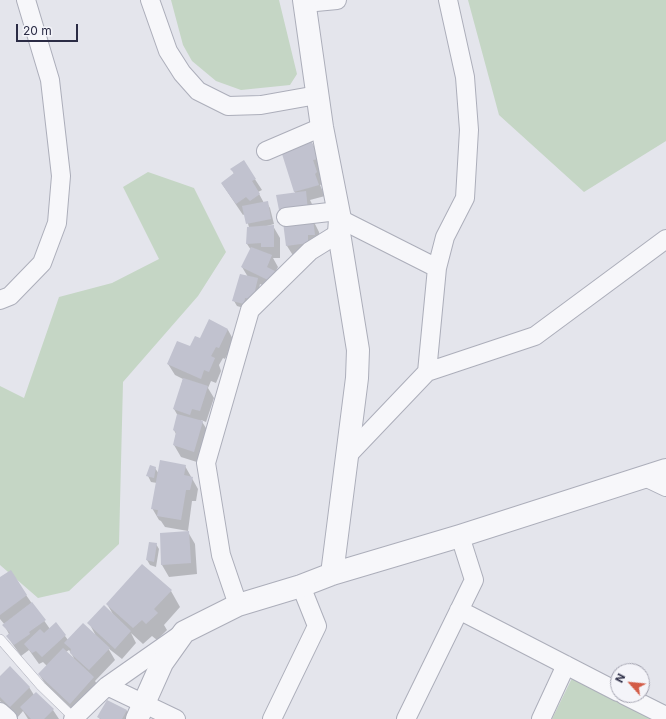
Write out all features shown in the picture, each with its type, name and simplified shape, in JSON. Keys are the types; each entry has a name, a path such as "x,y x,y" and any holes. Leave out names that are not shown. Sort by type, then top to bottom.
{"street":[{"path":"0,300 10,296 42,263 56,223 61,176 50,80 26,0"},
{"path":"150,0 168,51 182,73 198,91 228,106 261,105 317,95"},
{"path":"332,574 357,378 358,350 339,221 317,95 304,1 337,0"},
{"path":"427,372 437,268 445,237 465,198 469,130 465,77 448,0"},
{"path":"266,150 322,127"},
{"path":"286,217 339,221 437,268"},
{"path":"238,604 222,555 206,462 250,310 339,221"},
{"path":"347,456 427,372 535,336 666,239"},
{"path":"73,719 107,686 184,632 238,604 301,586 332,574 460,536 666,470"},
{"path":"645,477 666,487"},
{"path":"406,719 474,580 460,536"},
{"path":"272,719 317,626 301,586"},
{"path":"459,610 610,688"},
{"path":"141,711 162,663 184,632"},
{"path":"540,719 566,665"},
{"path":"107,686 141,711 176,719"},
{"path":"640,703 666,716"},
{"path":"0,712 8,719"}],"lane":[{"path":"0,638 41,686 73,719"}],"green space":[{"path":"171,0 279,0 297,74 290,85 241,90 216,81 192,61 183,45"},
{"path":"468,0 666,0 666,141 584,192 499,115"},
{"path":"148,172 194,188 226,252 198,296 123,382 119,544 69,591 38,598 0,565 0,386 24,398 59,297 112,283 159,259 123,187"},
{"path":"574,674 610,692 610,703 633,703 666,719 552,719"}],"building":[{"path":"311,140 318,159 313,160 317,172 315,174 319,185 294,192 282,154"},
{"path":"244,160 256,179 252,181 260,194 250,201 246,197 236,204 221,183 234,173 230,169"},
{"path":"306,191 308,211 280,215 276,195"},
{"path":"268,201 271,219 246,224 242,206"},
{"path":"313,219 315,235 308,235 308,243 286,246 283,222"},
{"path":"274,225 274,247 261,247 261,243 246,244 247,227"},
{"path":"251,247 272,255 267,267 275,271 270,281 241,267"},
{"path":"240,274 258,278 253,299 245,298 244,304 232,301"},
{"path":"209,319 228,329 219,348 216,347 211,356 215,358 209,372 204,370 201,379 167,364 177,341 190,346 195,336 200,338"},
{"path":"183,378 208,386 200,411 192,409 190,415 173,409"},
{"path":"177,414 203,421 194,452 173,445 176,432 173,430"},
{"path":"160,460 186,465 184,475 193,477 190,490 186,490 181,520 157,516 158,510 151,509"},
{"path":"150,465 156,467 154,478 146,476"},
{"path":"189,531 191,563 161,565 160,533"},
{"path":"149,542 157,543 154,562 146,560"},
{"path":"142,564 172,590 154,609 158,613 146,624 142,620 133,628 106,604"},
{"path":"11,570 27,595 0,615 0,577"},
{"path":"32,602 46,620 14,645 6,636 10,633 2,625"},
{"path":"104,605 131,631 115,649 87,623"},
{"path":"56,622 66,635 42,657 36,651 32,653 24,644 40,629 44,633"},
{"path":"83,623 110,648 89,670 70,653 71,649 64,643"},
{"path":"63,648 94,677 70,704 38,674"},
{"path":"10,666 30,687 10,707 0,697 0,676"},
{"path":"36,692 54,709 44,719 31,719 20,707"},
{"path":"107,700 127,710 122,719 101,719 97,717"}]}
